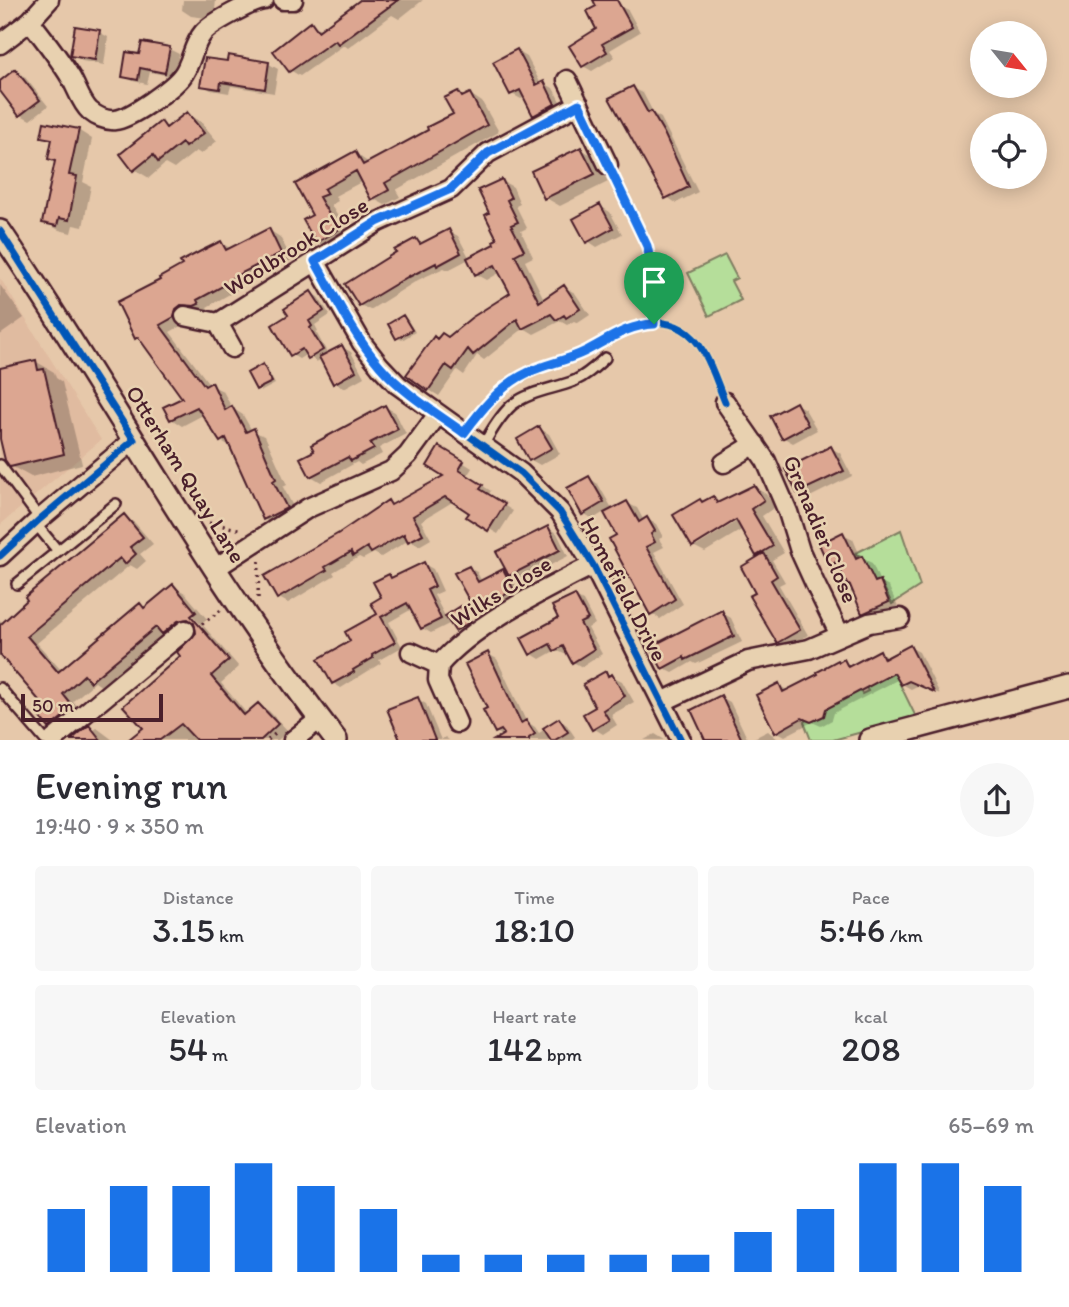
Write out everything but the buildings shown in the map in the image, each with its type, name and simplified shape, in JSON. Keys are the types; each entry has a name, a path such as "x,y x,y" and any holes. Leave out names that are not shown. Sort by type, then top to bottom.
{"street":[{"path":"0,44 30,22 50,0"},
{"path":"283,0 293,0"},
{"path":"30,22 60,61 85,105 98,116 115,120 135,111 180,79 205,30 254,1"},
{"path":"567,80 608,165"},
{"name":"Woolbrook Close","path":"185,316 218,323 377,222 451,189 488,153 579,104"},
{"name":"Otterham Quay Lane","path":"0,231 214,569 275,659 336,740"},
{"name":"Homefield Drive","path":"315,261 362,343 398,385 521,473 550,501 571,527 593,565 681,740"},
{"name":"Woolbrook Close","path":"218,323 232,348"},
{"name":"Grenadier Close","path":"725,402 755,444 784,501 800,551 840,635"},
{"path":"214,569 252,542 318,503 391,471 408,455 438,414"},
{"path":"0,556 37,521 134,440"},
{"name":"Grenadier Close","path":"724,463 755,444"},
{"name":"Wilks Close","path":"439,665 453,650 517,605 593,565"},
{"name":"Grenadier Close","path":"662,702 735,666 760,657 809,649 869,622 900,618"},
{"path":"53,740 185,631"},
{"path":"411,652 439,665 438,680 457,723"},
{"path":"870,740 1069,687"},
{"path":"285,736 320,719"}],"lane":[{"path":"483,446 491,430 513,405 538,392 574,381 589,373 605,358"},
{"path":"0,465 58,551"},
{"path":"18,584 116,504"},
{"path":"0,688 45,740"}],"path":[{"path":"208,522 244,530 252,542 259,556 258,602"},
{"path":"217,600 229,619"},
{"path":"185,631 205,623 222,608"},
{"path":"268,740 285,736"}],"shaded area":[{"path":"0,278 101,440 0,525"}],"green space":[{"path":"725,255 737,278 731,281 741,300 709,316 688,273"},
{"path":"901,530 920,586 892,604 880,580 852,591 852,587 848,586 871,575 862,556 854,554"},
{"path":"894,672 916,717 833,740 811,740 804,722 824,716 818,694 856,683 862,694 868,691 866,687"}],"cycle path":[{"path":"608,165 649,251 654,279 654,324"},
{"path":"0,231 134,440 0,556"},
{"path":"315,261 362,343 398,385 521,473 560,512 593,565 681,740"},
{"path":"464,433 492,399 519,378 572,357 625,330 654,323 668,324 690,335 704,352 725,402"}],"route":[{"path":"579,104 647,246 654,277 654,324 625,329 570,359 528,372 514,380 486,405 464,433 398,385 380,366 362,343 315,261 377,222 451,189 488,153 579,104"}]}
